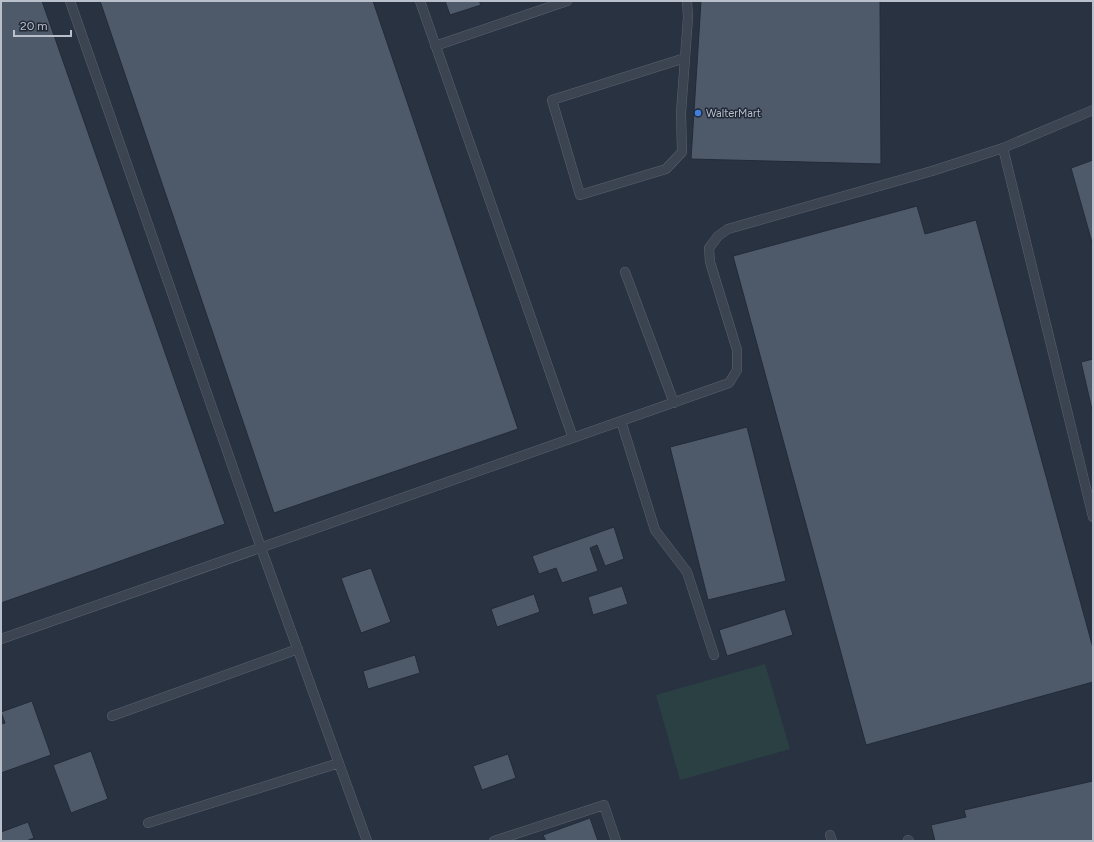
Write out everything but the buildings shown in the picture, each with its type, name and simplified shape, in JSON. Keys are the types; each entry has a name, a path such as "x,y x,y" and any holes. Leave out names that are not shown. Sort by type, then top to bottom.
{"lane":[{"path":"70,1 261,548 367,841"},
{"path":"420,1 573,438"},
{"path":"435,46 567,1"},
{"path":"685,58 552,100 580,195 666,169 682,152 681,113 688,17 687,1"},
{"path":"1,639 729,383 737,370 737,350 710,262 709,248 718,236 728,229 932,171 1003,148 1093,110"},
{"path":"1003,148 1093,517"},
{"path":"625,272 674,403"},
{"path":"621,421 655,530 687,572 714,655"},
{"path":"112,716 298,649"},
{"path":"148,823 339,763"},
{"path":"494,841 604,805 616,841"}],"green space":[{"path":"765,664 790,749 680,780 656,695"}],"place":[{"name":"WalterMart","path":"698,113"}]}
